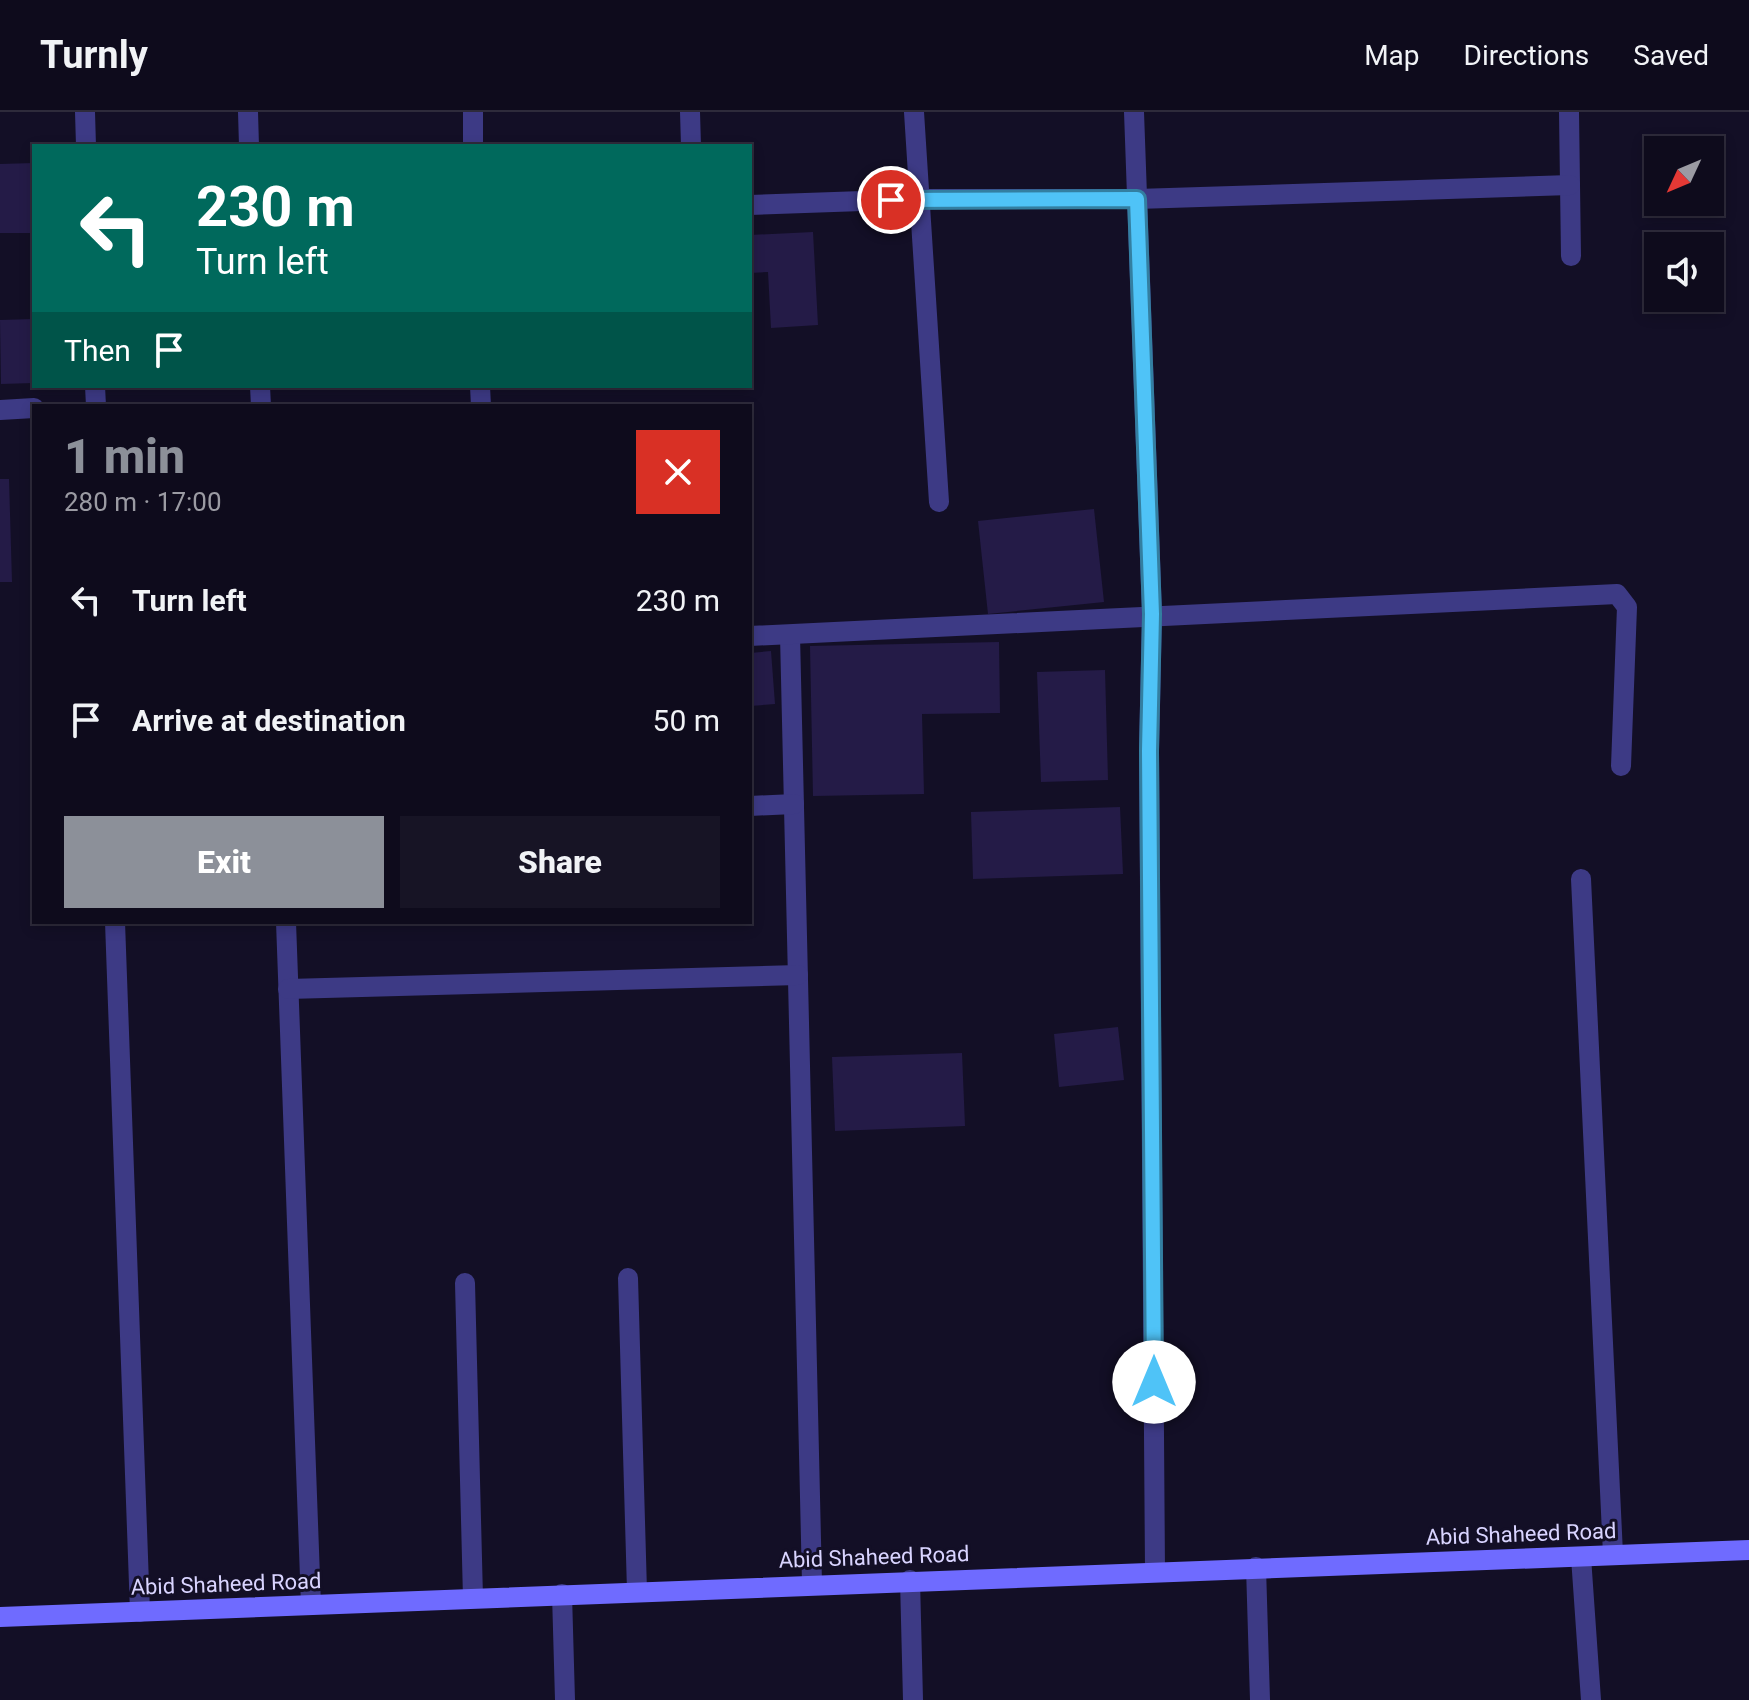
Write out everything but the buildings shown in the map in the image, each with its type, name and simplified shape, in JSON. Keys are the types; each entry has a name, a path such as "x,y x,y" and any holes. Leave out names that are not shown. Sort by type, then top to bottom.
{"street":[{"path":"85,112 86,144"},
{"path":"248,112 249,144"},
{"path":"473,112 473,144"},
{"path":"690,112 691,144"},
{"path":"914,112 939,502"},
{"path":"1134,112 1152,614 1149,767 1155,1571"},
{"path":"1569,112 1571,256"},
{"path":"752,205 920,199 1137,199 1570,185"},
{"path":"0,410 32,408"},
{"path":"752,636 1152,614 1617,594 1627,607 1621,766"},
{"path":"790,635 812,1583"},
{"path":"752,806 794,804"},
{"path":"1581,879 1613,1554"},
{"path":"115,924 140,1612"},
{"path":"286,924 311,1605"},
{"path":"288,989 798,975"},
{"path":"628,1278 637,1591"},
{"path":"465,1283 473,1598"},
{"name":"Abid Shaheed Road","path":"0,1617 812,1583 1749,1550"},
{"path":"1581,1557 1591,1700"},
{"path":"1256,1567 1260,1700"},
{"path":"910,1580 913,1700"},
{"path":"562,1594 565,1700"}],"route":[{"path":"891,200 1137,199 1152,614 1149,751 1154,1382"}]}
